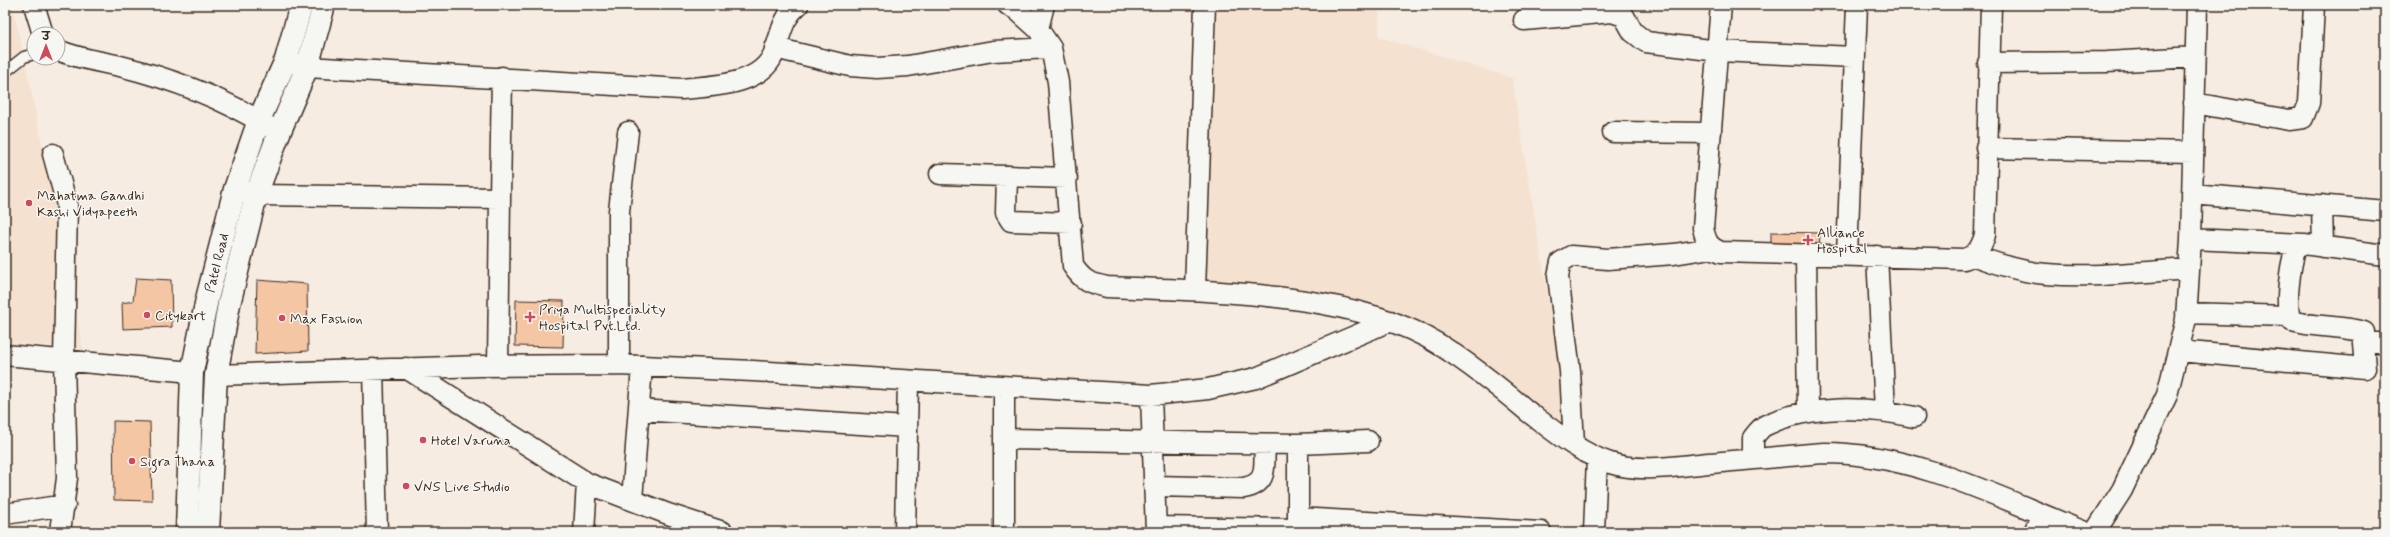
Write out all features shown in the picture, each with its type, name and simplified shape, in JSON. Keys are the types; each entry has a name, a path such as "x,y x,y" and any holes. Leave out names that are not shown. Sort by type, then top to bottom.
{"street":[{"path":"34,5 41,26"},
{"name":"Patel Road","path":"187,532 192,372 207,299 235,189 259,120 286,60 301,5"},
{"name":"Patel Road","path":"208,532 216,375 229,304 256,195 279,133 307,67 324,5"},
{"path":"286,60 307,67 682,88 721,85 753,75 767,66 785,19 798,5"},
{"path":"1008,5 1017,10 1038,29 1051,48 1058,82 1073,266 1081,278 1107,287 1195,290 1315,303 1390,321 1439,344 1552,430 1574,444 1597,458 1623,466 1650,469 1824,452 1851,452 1876,456 1953,479 2038,524 2085,532"},
{"path":"1038,29 1044,5"},
{"path":"1195,290 1205,5"},
{"path":"1711,248 1705,240 1704,228 1721,5"},
{"path":"1847,255 1857,5"},
{"path":"1975,256 1985,235 1988,63 1991,5"},
{"path":"2095,532 2122,490 2141,452 2167,395 2179,351 2186,313 2191,240 2197,5"},
{"path":"2194,103 2289,120 2303,118 2309,103 2314,5"},
{"path":"1524,20 1574,10 1617,13 1624,16 1637,37 1646,42 1718,51 1855,56"},
{"path":"775,48 850,66 877,68 908,66 993,51 1051,48"},
{"path":"66,53 120,66 204,92 259,120 279,133"},
{"path":"1988,63 2108,62 2195,57"},
{"path":"498,366 502,77"},
{"path":"619,365 619,211 628,132"},
{"path":"1613,132 1711,133"},
{"path":"1986,148 2193,152"},
{"path":"53,154 67,205 64,361 67,478 65,505 60,532"},
{"path":"940,174 1067,178"},
{"path":"1007,176 1006,213 1011,221 1070,223"},
{"path":"235,189 256,195 500,198"},
{"path":"2192,194 2385,211"},
{"path":"2314,246 2322,205"},
{"path":"2191,240 2314,246 2385,255"},
{"path":"2288,316 2291,266 2296,248 2314,246"},
{"path":"1574,444 1570,371 1558,276 1561,262 1571,256 1608,259 1674,254 1711,248 1721,252 1964,259 1975,256 2026,272 2051,275 2189,269"},
{"path":"1806,254 1808,412"},
{"path":"1877,256 1885,410"},
{"path":"2179,351 2365,368 2363,343 2364,332 2353,329 2300,323 2292,320 2288,316 2186,313"},
{"path":"216,375 406,368 619,365 1151,395 1208,389 1256,378 1390,321"},
{"path":"2363,343 2385,343"},
{"path":"5,355 192,372"},
{"path":"632,500 642,366"},
{"path":"406,368 587,483 723,532"},
{"path":"373,369 377,532"},
{"path":"905,532 908,381"},
{"path":"1004,387 1004,532"},
{"path":"1151,395 1156,530 1298,526 1541,532"},
{"path":"639,410 907,427"},
{"path":"1753,459 1753,438 1764,426 1808,412 1885,410 1914,417"},
{"path":"1004,440 1265,444 1368,441"},
{"path":"1154,486 1244,488 1254,486 1260,482 1263,475 1265,444"},
{"path":"1298,444 1298,526"},
{"path":"1594,532 1597,458"},
{"path":"584,532 587,483"},
{"path":"5,514 65,505"}],"lane":[{"path":"5,72 26,56"}],"shaded area":[{"name":"Mahatma Gandhi Kashi Vidyapeeth","path":"5,5 12,5 26,65 83,349 5,342"},
{"path":"1217,5 1379,5 1379,37 1512,78 1574,458 1498,401 1449,355 1384,329 1287,300 1202,295"}],"building":[{"path":"1771,232 1820,233 1819,250 1771,250"},
{"name":"Citykart","path":"136,278 171,280 172,327 123,329 122,303 133,301"},
{"name":"Max Fashion","path":"257,280 307,284 308,351 255,354"},
{"path":"516,300 564,301 563,347 515,346"},
{"name":"Sigra Thana","path":"113,421 150,422 152,501 114,500"}],"place":[{"name":"Mahatma Gandhi Kashi Vidyapeeth","path":"29,203"},
{"name":"Alliance Hospital","path":"1808,240"},
{"name":"Citykart","path":"147,315"},
{"name":"Priya Multispeciality Hospital Pvt.Ltd.","path":"530,317"},
{"name":"Max Fashion","path":"282,318"},
{"name":"Hotel Varuna","path":"423,440"},
{"name":"Sigra Thana","path":"132,461"},
{"name":"VNS Live Studio","path":"406,486"}]}
